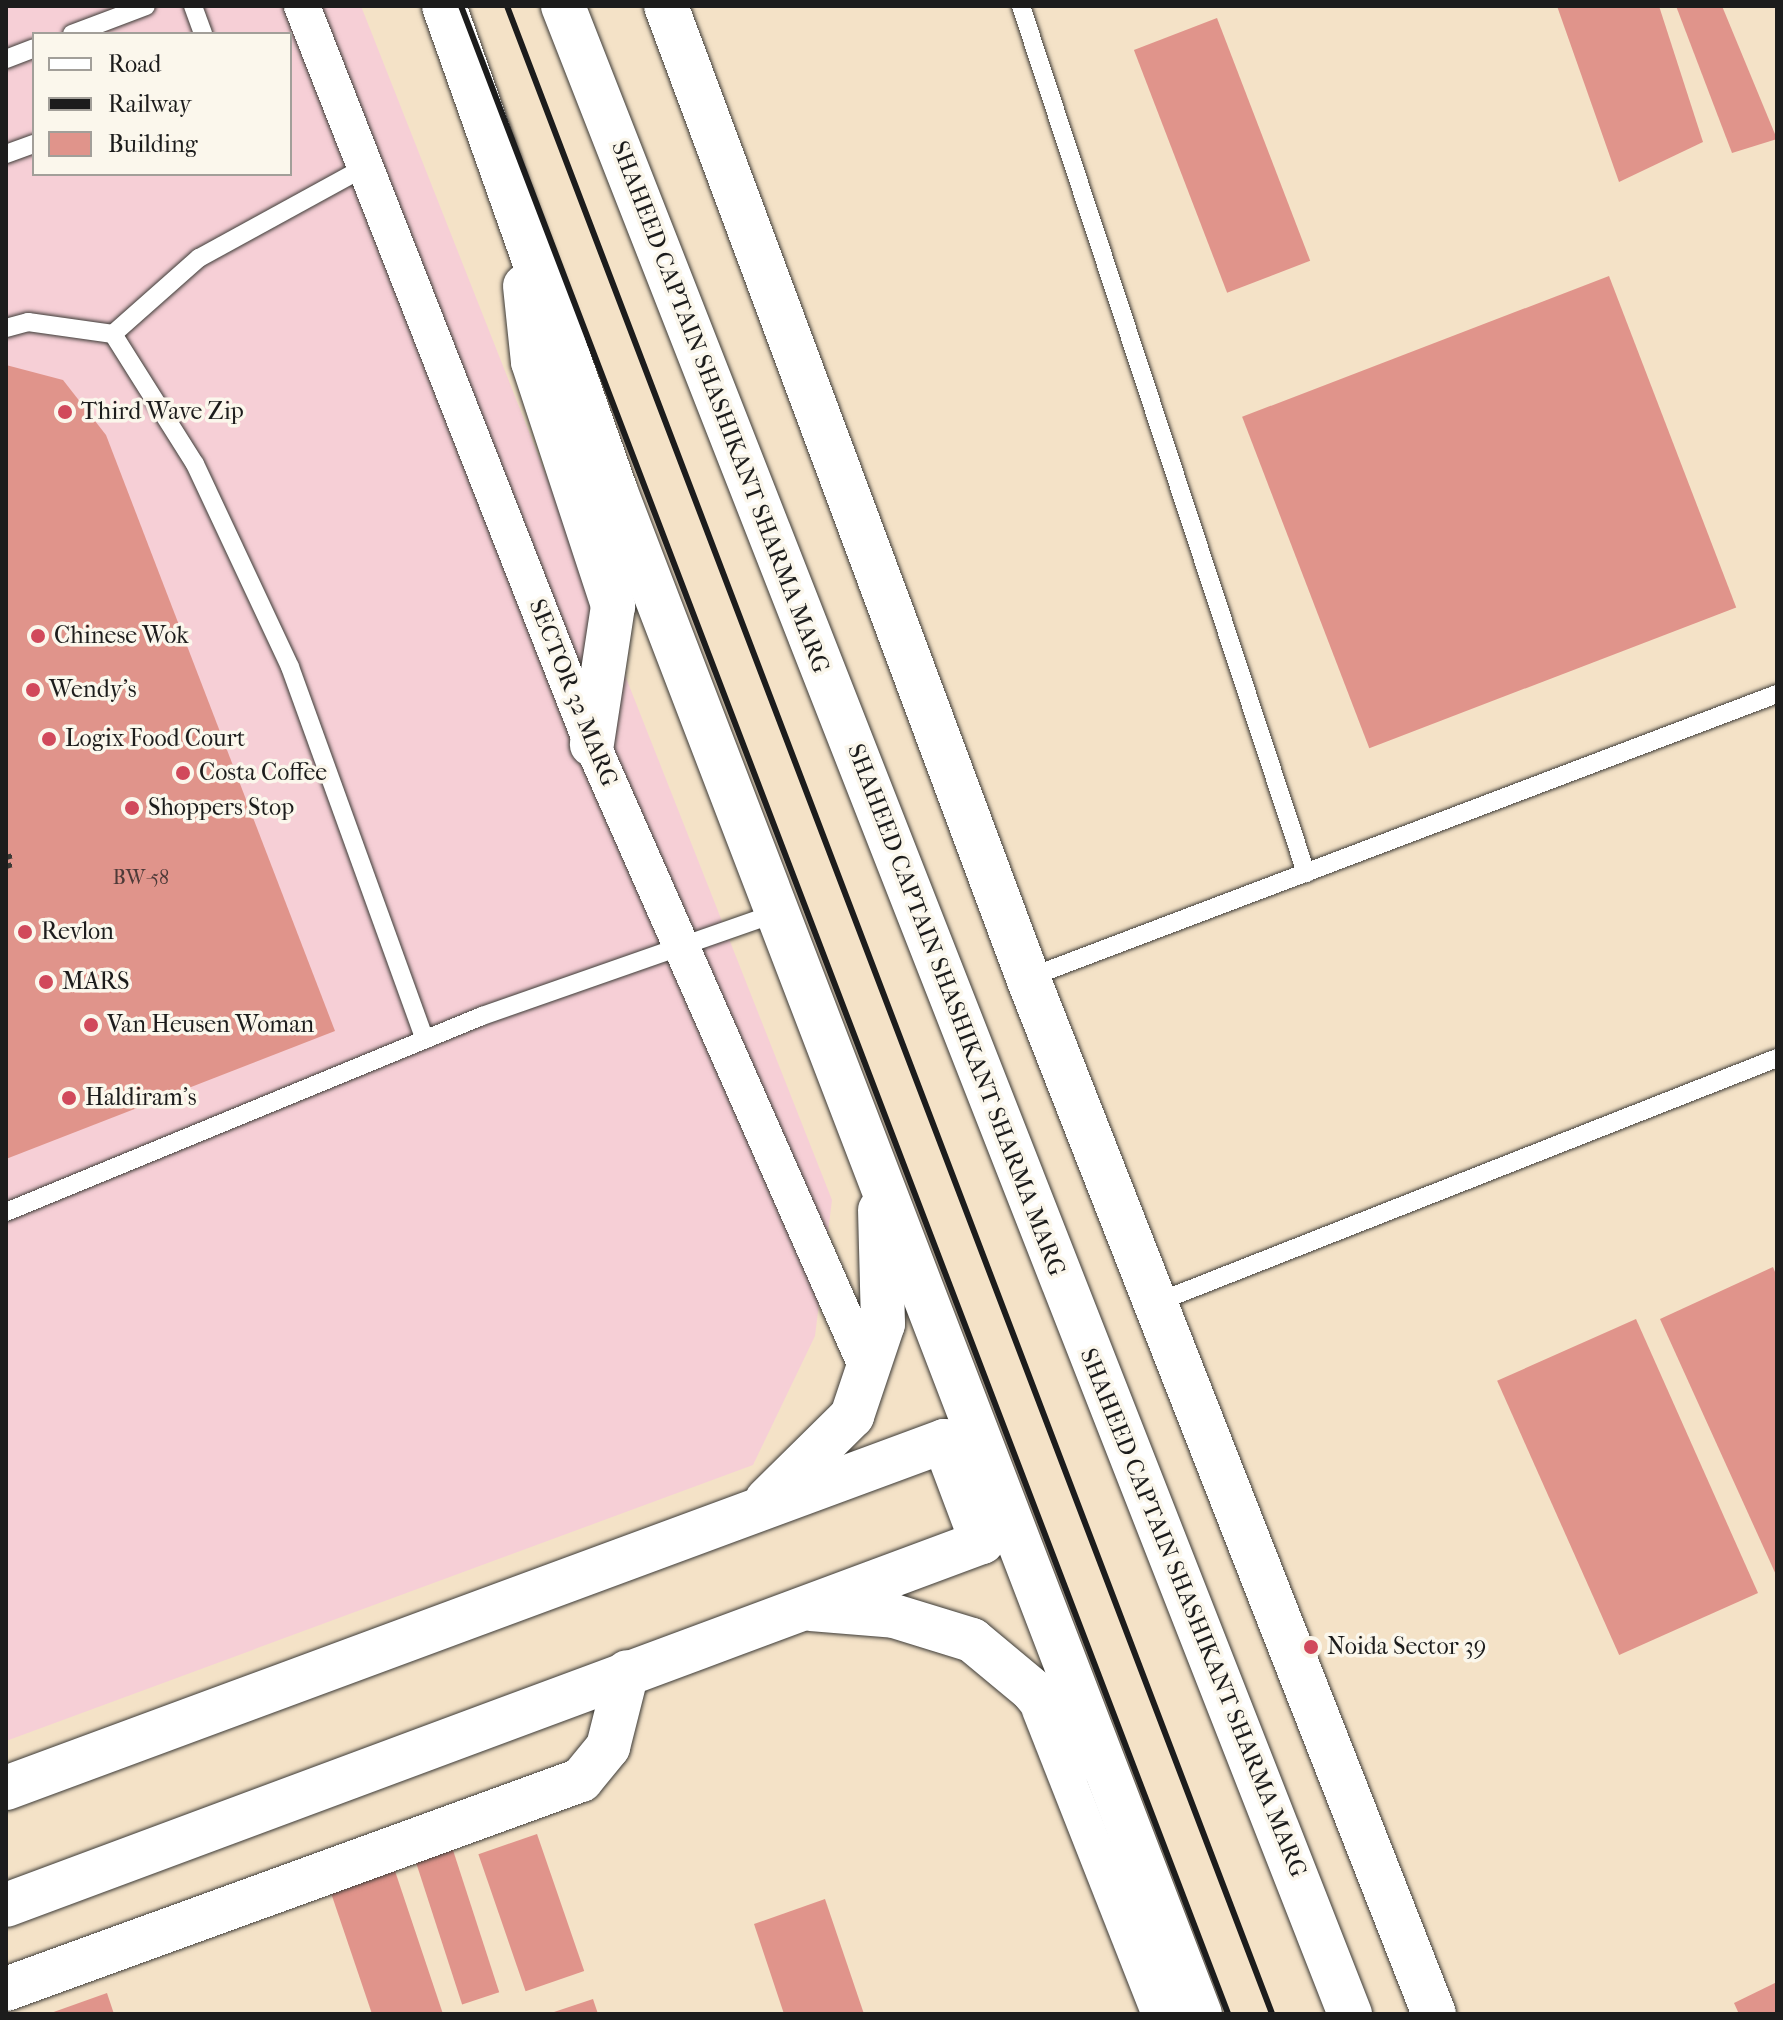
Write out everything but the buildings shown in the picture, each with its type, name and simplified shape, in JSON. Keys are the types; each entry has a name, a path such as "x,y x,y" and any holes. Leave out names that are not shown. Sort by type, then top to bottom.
{"main road":[{"path":"444,6 530,257 1200,2014"},
{"name":"SHAHEED CAPTAIN SHASHIKANT SHARMA MARG","path":"563,6 1350,2014"},
{"path":"666,6 1028,978 1158,1302 1434,2014"},
{"path":"530,257 523,302 533,362 613,606 592,744"},
{"path":"757,1511 852,1416 883,1324 881,1217 870,1151"},
{"path":"6,1788 944,1441 982,1542 796,1608 6,1905"},
{"path":"796,1608 894,1616 972,1640 1032,1690 1110,1784"},
{"path":"6,1989 581,1780 608,1747 627,1672"}],"street":[{"name":"SECTOR 32 MARG","path":"302,6 592,744 677,947 868,1370"},
{"path":"1032,1690 1160,2014"}],"lane":[{"path":"77,32 146,6"},
{"path":"193,6 202,32"},
{"path":"1021,6 1306,873"},
{"path":"6,59 32,49"},
{"path":"6,154 32,145"},
{"path":"6,328 28,322 113,334 199,258 365,167"},
{"path":"113,334 195,464 290,667 425,1039"},
{"path":"1028,978 1777,694"},
{"path":"6,1212 425,1039 780,911"},
{"path":"1158,1302 1777,1058"}],"path":[{"path":"6,867 16,863"}],"shaded area":[{"path":"6,6 361,6 832,1200 815,1336 753,1465 6,1741"}],"railway":[{"path":"461,6 1228,2014"},
{"path":"507,6 1272,2014"}],"place":[{"name":"Third Wave Zip","path":"65,412"},
{"name":"Chinese Wok","path":"38,636"},
{"name":"Wendy's","path":"33,690"},
{"name":"Logix Food Court","path":"49,739"},
{"name":"Costa Coffee","path":"183,773"},
{"name":"Shoppers Stop","path":"132,808"},
{"name":"Revlon","path":"25,932"},
{"name":"MARS","path":"46,982"},
{"name":"Van Heusen Woman","path":"91,1025"},
{"name":"Haldiram's","path":"69,1098"},
{"name":"Noida Sector 39","path":"1311,1647"}]}
